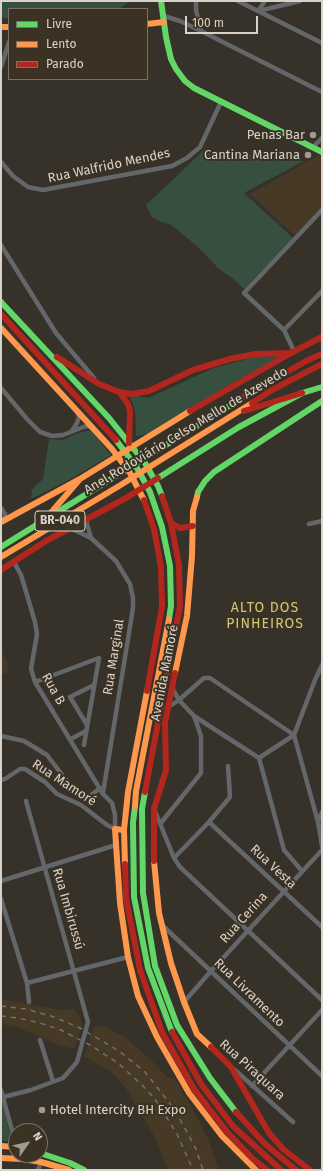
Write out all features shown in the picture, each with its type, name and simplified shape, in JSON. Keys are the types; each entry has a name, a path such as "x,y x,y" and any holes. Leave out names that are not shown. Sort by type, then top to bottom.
{"main road":[{"path":"161,1 171,59 179,74 185,81 194,88 221,102 322,152"},
{"path":"148,24 164,19"},
{"path":"1,302 109,418 145,463 158,486 172,523 179,565 180,606 142,809 143,894 155,966 177,1025 210,1078 241,1118 265,1144 296,1170"},
{"path":"1,314 120,444 137,468 150,492 162,526 170,566 171,606 136,791 134,823 134,897 148,968 170,1029 201,1084 233,1126 280,1170"},
{"path":"1,328 93,427 130,473 143,498 154,529 161,567 162,607 128,792 124,830 126,898 140,970 162,1032 194,1089 227,1132 252,1158 267,1170"},
{"name":"Anel Rodoviário Celso Mello de Azevedo","path":"1,522 80,479 148,437 293,352 322,337"},
{"path":"45,350 98,384 119,392 132,394 149,391 193,370 230,359 255,354 293,352"},
{"name":"Anel Rodoviário Celso Mello de Azevedo","path":"1,547 264,385 306,361 322,354"},
{"name":"Anel Rodoviário Celso Mello de Azevedo","path":"1,557 119,486 272,390 322,364"},
{"name":"Anel Rodoviário Celso Mello de Azevedo","path":"1,570 46,541 126,498 239,427 302,393 322,386"},
{"path":"119,392 125,398 130,411 129,443"},
{"path":"221,421 250,409 302,393"},
{"name":"Avenida Mamoré","path":"197,1034 184,1002 171,963 161,924 154,869 154,809 166,770 166,708 172,688 187,616 193,511 198,492 205,481 214,472 322,401"},
{"path":"42,522 80,479"},
{"path":"172,523 180,528 193,526"},
{"path":"124,830 115,829 120,903 128,957 138,996 157,1037 189,1093 222,1136 256,1170"},
{"name":"Rua Piraquara","path":"197,1034 231,1067"},
{"path":"231,1067 269,1132 283,1149 310,1170"},
{"path":"48,1156 70,1163 84,1170"},
{"path":"44,1163 69,1170"}],"street":[{"path":"196,1 196,10 201,31"},
{"path":"238,1 322,43"},
{"path":"258,11 265,1"},
{"path":"258,11 300,1"},
{"path":"164,19 180,21 322,92"},
{"path":"1,67 8,45"},
{"name":"Rua Walfrido Mendes","path":"1,162 13,176 28,187 42,190 172,166 187,158 200,147 221,102"},
{"path":"313,147 322,138"},
{"path":"293,352 284,330 244,293 322,210"},
{"path":"1,246 56,334 98,384"},
{"path":"284,330 322,291"},
{"path":"1,388 40,432 52,436 63,435 86,426 93,427"},
{"path":"72,431 77,424 79,416 76,410"},
{"path":"1,508 5,516 1,522"},
{"path":"86,520 91,538"},
{"path":"309,524 322,521"},
{"name":"Rua Marginal","path":"70,528 91,538 116,561 130,584 133,598 133,608 103,794"},
{"name":"Rua B","path":"14,562 21,575 35,622 36,634 31,669 35,682 103,794 112,804 115,815 115,829"},
{"path":"35,682 99,658 84,745"},
{"path":"322,665 314,680 294,735 318,822 322,846"},
{"path":"166,708 179,700 204,678 210,678 294,735"},
{"path":"87,725 70,697 94,685"},
{"path":"172,688 179,700 194,716 259,758 284,850 302,871"},
{"path":"160,824 201,773 201,736 194,716"},
{"path":"71,739 86,731"},
{"path":"259,758 294,735"},
{"path":"1,736 24,741 47,755 76,793 81,797 86,798 100,788"},
{"path":"174,858 209,822 230,796 228,766"},
{"name":"Rua Mamoré","path":"1,780 20,769 25,769 45,782 57,794 80,805 107,825 115,829"},
{"name":"Rua Imbirussú","path":"26,801 88,1022 78,1062 63,1078 53,1082"},
{"path":"154,809 174,858 180,868 322,1000"},
{"path":"318,822 322,812"},
{"name":"Rua Vesta","path":"209,822 322,927"},
{"path":"1,881 116,845"},
{"name":"Rua Cerina","path":"184,1002 283,891 322,850"},
{"path":"1,899 27,983 30,1002"},
{"name":"Rua Livramento","path":"161,924 288,1046 322,1076"},
{"path":"27,983 128,957"},
{"path":"252,1086 322,1010"},
{"path":"3,1097 31,1090 53,1082 40,1040"},
{"name":"Rua Piraquara","path":"231,1067 293,1122"},
{"path":"1,1090 10,1123"}],"shaded area":[{"path":"319,155 322,156 322,209 295,236 250,194"},
{"path":"1,649 7,662 9,672 1,674"},
{"path":"1,999 60,1010 74,1009 81,1020 82,1025 74,1049 59,1045 19,1028 1,1024"},
{"path":"94,1026 107,1028 125,1037 168,1078 175,1079 209,1141 219,1170 169,1170 153,1134 125,1087 110,1071 83,1056 87,1049"}],"green space":[{"path":"1,1 130,1 120,8 8,8 8,18 1,17"},
{"path":"204,150 304,161 244,193 293,238 244,289 218,268 198,247 180,232 171,225 152,217 146,205"},
{"path":"284,354 155,433 136,436 135,411 131,399 127,394 148,398 214,368 255,357"},
{"path":"91,430 111,455 69,480 31,499 32,489 43,479 49,439 63,440 78,433"},
{"path":"2,1102 8,1125 8,1141 1,1141"}],"railway":[{"path":"1,1006 26,1009 54,1017 80,1028 119,1051 145,1072 175,1110 196,1149 203,1170"},
{"path":"1,1016 40,1023 61,1030 90,1045 118,1063 155,1099 177,1134 193,1170"}],"traffic: fast":[{"path":"161,1 171,59 185,81 194,88 322,152"},
{"path":"1,302 109,418 145,463 162,496"},
{"path":"158,478 239,427 302,393 322,387"},
{"path":"1,547 242,398"},
{"path":"197,497 198,492 205,481 214,472 322,401"},
{"path":"116,440 137,468 150,492 162,527 170,566 171,606 169,619"},
{"path":"145,792 142,809 143,893 155,966 177,1025 210,1078 236,1112"},
{"path":"135,806 133,823 134,897 148,968 172,1032"},
{"path":"48,1156 70,1163 84,1170"}],"traffic: slow":[{"path":"148,24 164,22"},
{"path":"1,27 8,27"},
{"path":"1,328 112,449 130,473 144,500"},
{"path":"1,557 252,403"},
{"path":"1,522 80,479 190,411"},
{"path":"49,515 80,479"},
{"path":"175,673 187,616 192,556 193,511 197,497"},
{"path":"135,806 136,791 169,619"},
{"path":"125,864 124,830 128,792 147,691"},
{"path":"124,830 115,829 120,903 128,957 138,996 157,1037 189,1093 222,1136 256,1170"},
{"path":"154,861 159,913 171,963 184,1002 197,1034 211,1047"},
{"path":"1,1146 8,1146"},
{"path":"1,1158 41,1162 69,1170"}],"traffic: jam":[{"path":"1,314 116,440"},
{"path":"190,411 291,353 322,337"},
{"path":"57,357 99,384 119,392 132,394 149,391 193,370 230,359 255,354 291,353"},
{"path":"242,398 306,361 322,354"},
{"path":"252,403 272,390 322,364"},
{"path":"119,392 128,404 130,411 129,443"},
{"path":"244,411 302,393"},
{"path":"1,570 46,541 126,498 158,478"},
{"path":"145,792 180,606 179,565 171,523 162,496"},
{"path":"144,500 154,529 161,567 162,607 147,691"},
{"path":"171,523 180,528 193,526"},
{"path":"154,861 154,809 166,770 165,723 175,673"},
{"path":"125,864 126,898 140,970 162,1032 194,1089 227,1132 252,1158 267,1170"},
{"path":"172,1032 201,1084 233,1126 281,1170"},
{"path":"211,1047 231,1067 269,1133 283,1149 310,1170"},
{"path":"236,1112 265,1144 296,1170"}],"place":[{"name":"Penas Bar","path":"313,135"},
{"name":"Cantina Mariana","path":"308,155"},
{"name":"Hotel Intercity BH Expo","path":"42,1110"}],"district":[{"name":"ALTO DOS PINHEIROS","path":"265,616"}]}
